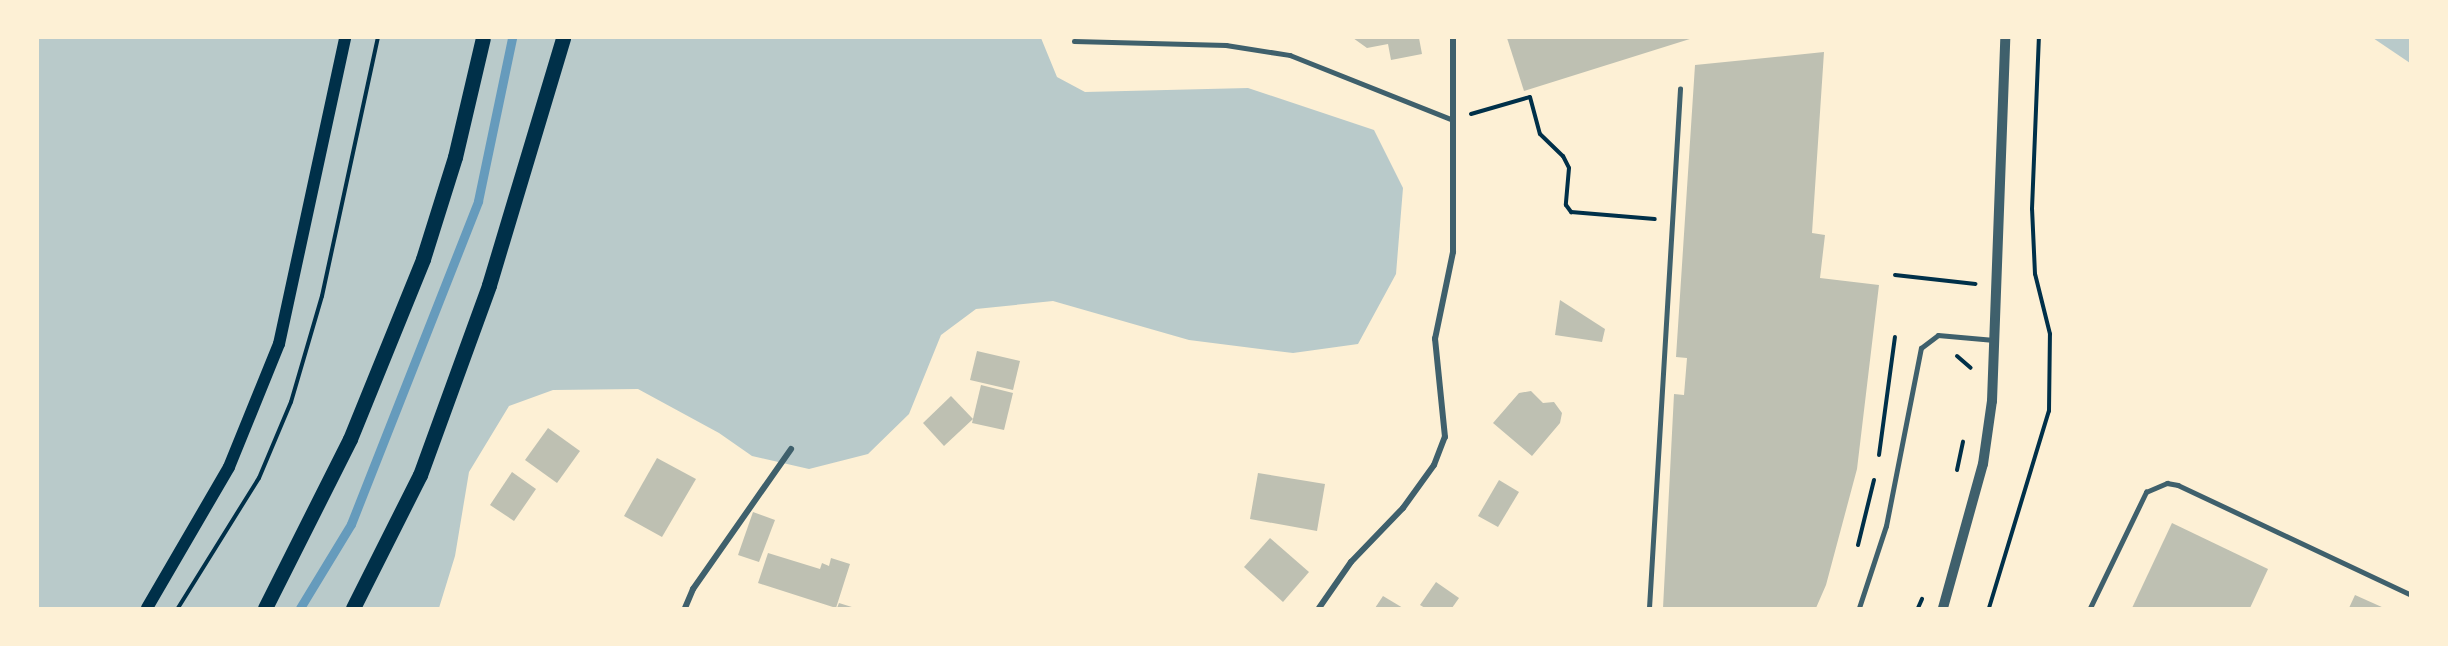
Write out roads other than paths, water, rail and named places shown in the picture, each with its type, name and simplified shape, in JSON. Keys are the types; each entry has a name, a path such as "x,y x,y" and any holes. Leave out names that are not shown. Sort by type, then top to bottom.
{"main road":[{"path":"147,609 229,467 279,344 345,38"},
{"path":"266,609 350,439 423,259 455,157 483,38"},
{"path":"352,609 424,464 489,285 545,107 563,38"}],"street":[{"path":"1319,609 1351,562 1403,508 1434,465 1444,437 1435,339 1453,252 1453,38"},
{"path":"1943,609 1983,464 1995,340 2005,38"},
{"path":"685,609 693,589 791,449"}],"lane":[{"path":"1074,41 1226,45 1290,55 1454,120"},
{"path":"1649,609 1680,89"},
{"path":"1859,609 1886,526 1921,348 1938,335 1995,340"},
{"path":"2090,609 2146,492 2166,483 2178,485 2410,594"}],"waterway":[{"path":"300,608 351,524 478,201 512,38"}]}
